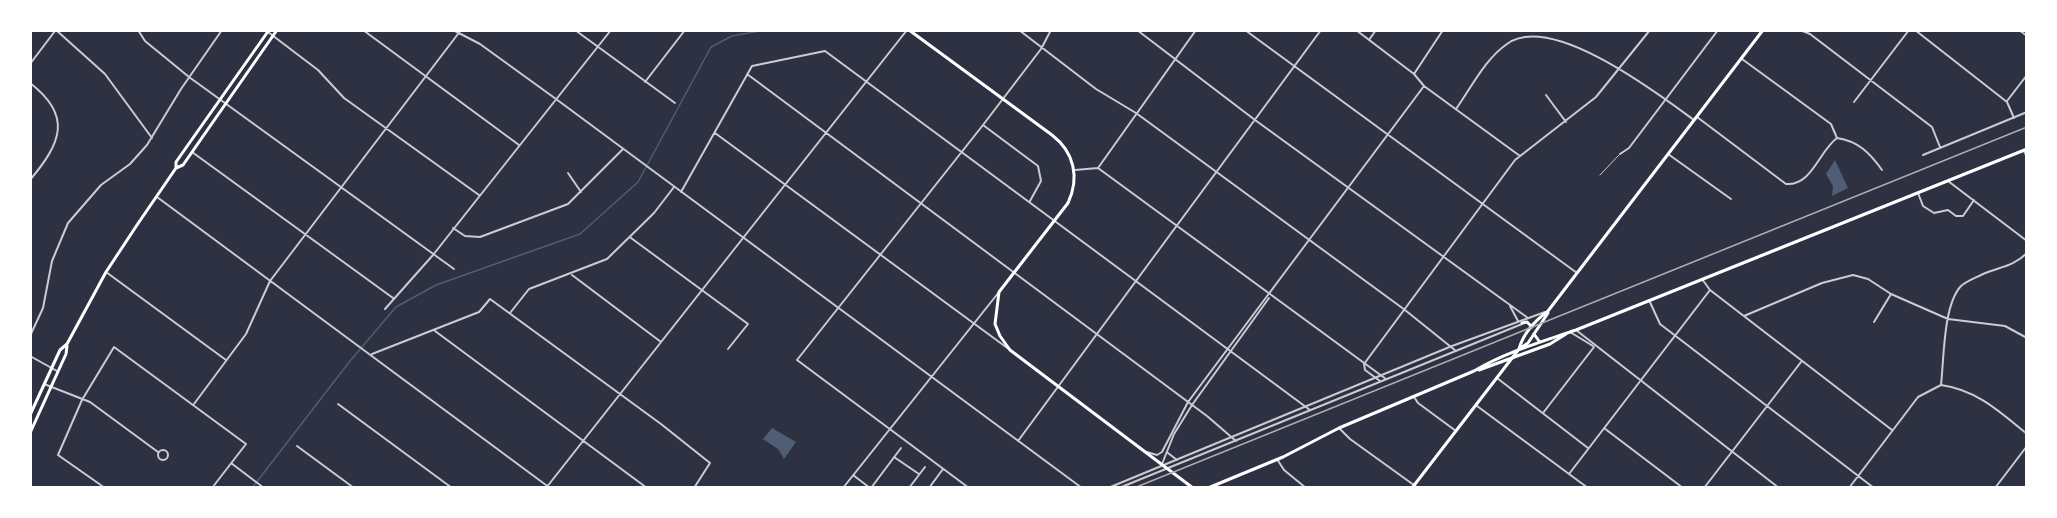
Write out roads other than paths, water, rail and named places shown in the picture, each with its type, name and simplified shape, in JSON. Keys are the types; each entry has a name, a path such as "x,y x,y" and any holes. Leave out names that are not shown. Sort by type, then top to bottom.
{"main road":[{"path":"30,415 60,350 67,344 106,272 176,168 183,165 277,30"},
{"path":"908,30 1058,139 1066,148 1075,170 1071,196 1056,220 999,292 995,324 1010,351 1193,488"},
{"path":"1413,486 1519,349 1534,334 1548,311 1763,30"},
{"path":"176,168 176,162 268,31"},
{"path":"1208,488 1519,349 1576,330 2026,150"},
{"path":"1519,349 1521,342 1532,327 1548,311"},
{"path":"1522,323 1527,322 1532,327"},
{"path":"1474,371 1550,344 1570,332"},
{"path":"1534,334 1539,341"},
{"path":"30,433 66,354 67,344"}],"street":[{"path":"30,64 56,30 105,74 152,138"},
{"path":"30,336 43,308 52,261 68,223 88,198 130,164 152,138 189,77 222,30"},
{"path":"363,30 519,145"},
{"path":"453,30 480,44 556,99 1082,488"},
{"path":"194,404 246,334 270,281 461,30"},
{"path":"575,30 675,103"},
{"path":"385,309 433,255 611,30"},
{"path":"645,82 686,30"},
{"path":"156,197 548,487 908,30"},
{"path":"1019,30 1096,89 1136,113 1405,310 1456,351"},
{"path":"969,488 797,360 963,151 1041,49 1051,30"},
{"path":"1137,30 1255,120 1528,318"},
{"path":"1098,168 1196,30"},
{"path":"1245,30 1577,273"},
{"path":"1018,441 1321,30"},
{"path":"1356,30 1413,74 1424,86 1520,156"},
{"path":"1369,40 1376,30"},
{"path":"1413,74 1443,30"},
{"path":"1380,381 1365,370 1364,364 1483,204 1520,156 1596,97 1650,30"},
{"path":"1620,153 1629,148 1718,30"},
{"path":"1800,30 1810,34 1932,128 1940,147"},
{"path":"1808,30 1810,34"},
{"path":"1854,102 1909,30"},
{"path":"1915,30 2007,102 2014,118"},
{"path":"2019,30 2027,36"},
{"path":"141,31 145,41 189,77 454,269"},
{"path":"268,31 318,70 344,98 479,195"},
{"path":"1456,109 1497,52 1524,36 1538,34 1558,39 1619,69 1696,119 1786,184 1801,180 1814,168 1826,148 1837,138"},
{"path":"681,192 747,74 757,63 825,51 1228,347 1310,410"},
{"path":"1741,59 1831,124 1837,138"},
{"path":"747,74 1192,405 1233,436 1236,441"},
{"path":"2007,102 2027,75"},
{"path":"30,83 54,107 59,129 49,157 30,180"},
{"path":"1144,451 1161,453 1188,402 1261,303 1270,295 1310,242 1424,86"},
{"path":"1546,95 1566,122"},
{"path":"1923,155 2027,112"},
{"path":"983,125 1038,166 1041,181 1030,201"},
{"path":"714,133 1010,351"},
{"path":"1837,138 1847,140 1865,150 1882,170"},
{"path":"453,228 465,237 480,237 568,204 623,149"},
{"path":"2026,150 2027,157"},
{"path":"192,152 393,298"},
{"path":"1668,154 1731,199"},
{"path":"1075,170 1098,168 1386,379"},
{"path":"568,173 581,192"},
{"path":"1948,181 2027,241"},
{"path":"510,314 530,289 607,259 654,213 674,187"},
{"path":"1918,193 1923,206 1934,213 1948,210 1956,216 1963,216 1974,200"},
{"path":"631,237 748,324 728,349"},
{"path":"1941,386 1948,319 1955,295 1962,286 1987,272 2011,265 2027,253"},
{"path":"106,272 226,360"},
{"path":"572,274 661,342"},
{"path":"1744,316 1840,277 1852,275 1868,279 1891,294 1948,319 2005,326 2027,338"},
{"path":"1702,279 1710,290 1801,362 1893,430"},
{"path":"1569,474 1710,290"},
{"path":"843,488 999,292"},
{"path":"1874,322 1891,294"},
{"path":"1164,466 1167,452 1192,405 1266,305 1270,295"},
{"path":"371,354 479,312 490,299 661,424 710,463 710,467 694,488"},
{"path":"1649,300 1658,322 1874,488"},
{"path":"1510,306 1518,321"},
{"path":"1119,488 1233,436 1452,346 1548,311"},
{"path":"1108,488 1236,441 1456,351 1522,323 1528,318"},
{"path":"434,330 647,488"},
{"path":"1576,330 1594,347"},
{"path":"1570,332 1594,347 1779,488"},
{"path":"105,488 58,455 82,400 114,347 246,444 212,488"},
{"path":"1543,413 1594,347"},
{"path":"30,356 57,371"},
{"path":"1704,488 1801,362"},
{"path":"1497,378 1588,448"},
{"path":"44,384 90,402 158,452"},
{"path":"1849,488 1918,397 1941,386 1957,387 1980,397 2027,434"},
{"path":"1414,397 1418,403 1456,431"},
{"path":"338,404 452,488"},
{"path":"1476,405 1588,488"},
{"path":"1339,428 1350,439 1413,486 1419,488"},
{"path":"1604,428 1683,488"},
{"path":"297,446 354,488"},
{"path":"1995,488 2027,446"},
{"path":"853,475 870,488 901,448"},
{"path":"1167,452 1171,458 1177,460"},
{"path":"894,457 919,474"},
{"path":"1277,459 1284,470 1306,488"},
{"path":"231,463 262,487"},
{"path":"909,488 925,467"},
{"path":"929,488 943,469"}],"lane":[{"path":"1600,175 1620,153"}],"water":[{"path":"1835,160 1848,188 1832,196 1833,186 1826,174"},
{"path":"772,428 796,442 784,459 778,449 763,439"}],"waterway":[{"path":"252,488 350,361 396,307 436,285 580,234 638,182 711,47 732,36 765,30"}],"railway":[{"path":"1134,488 2027,127"}]}
